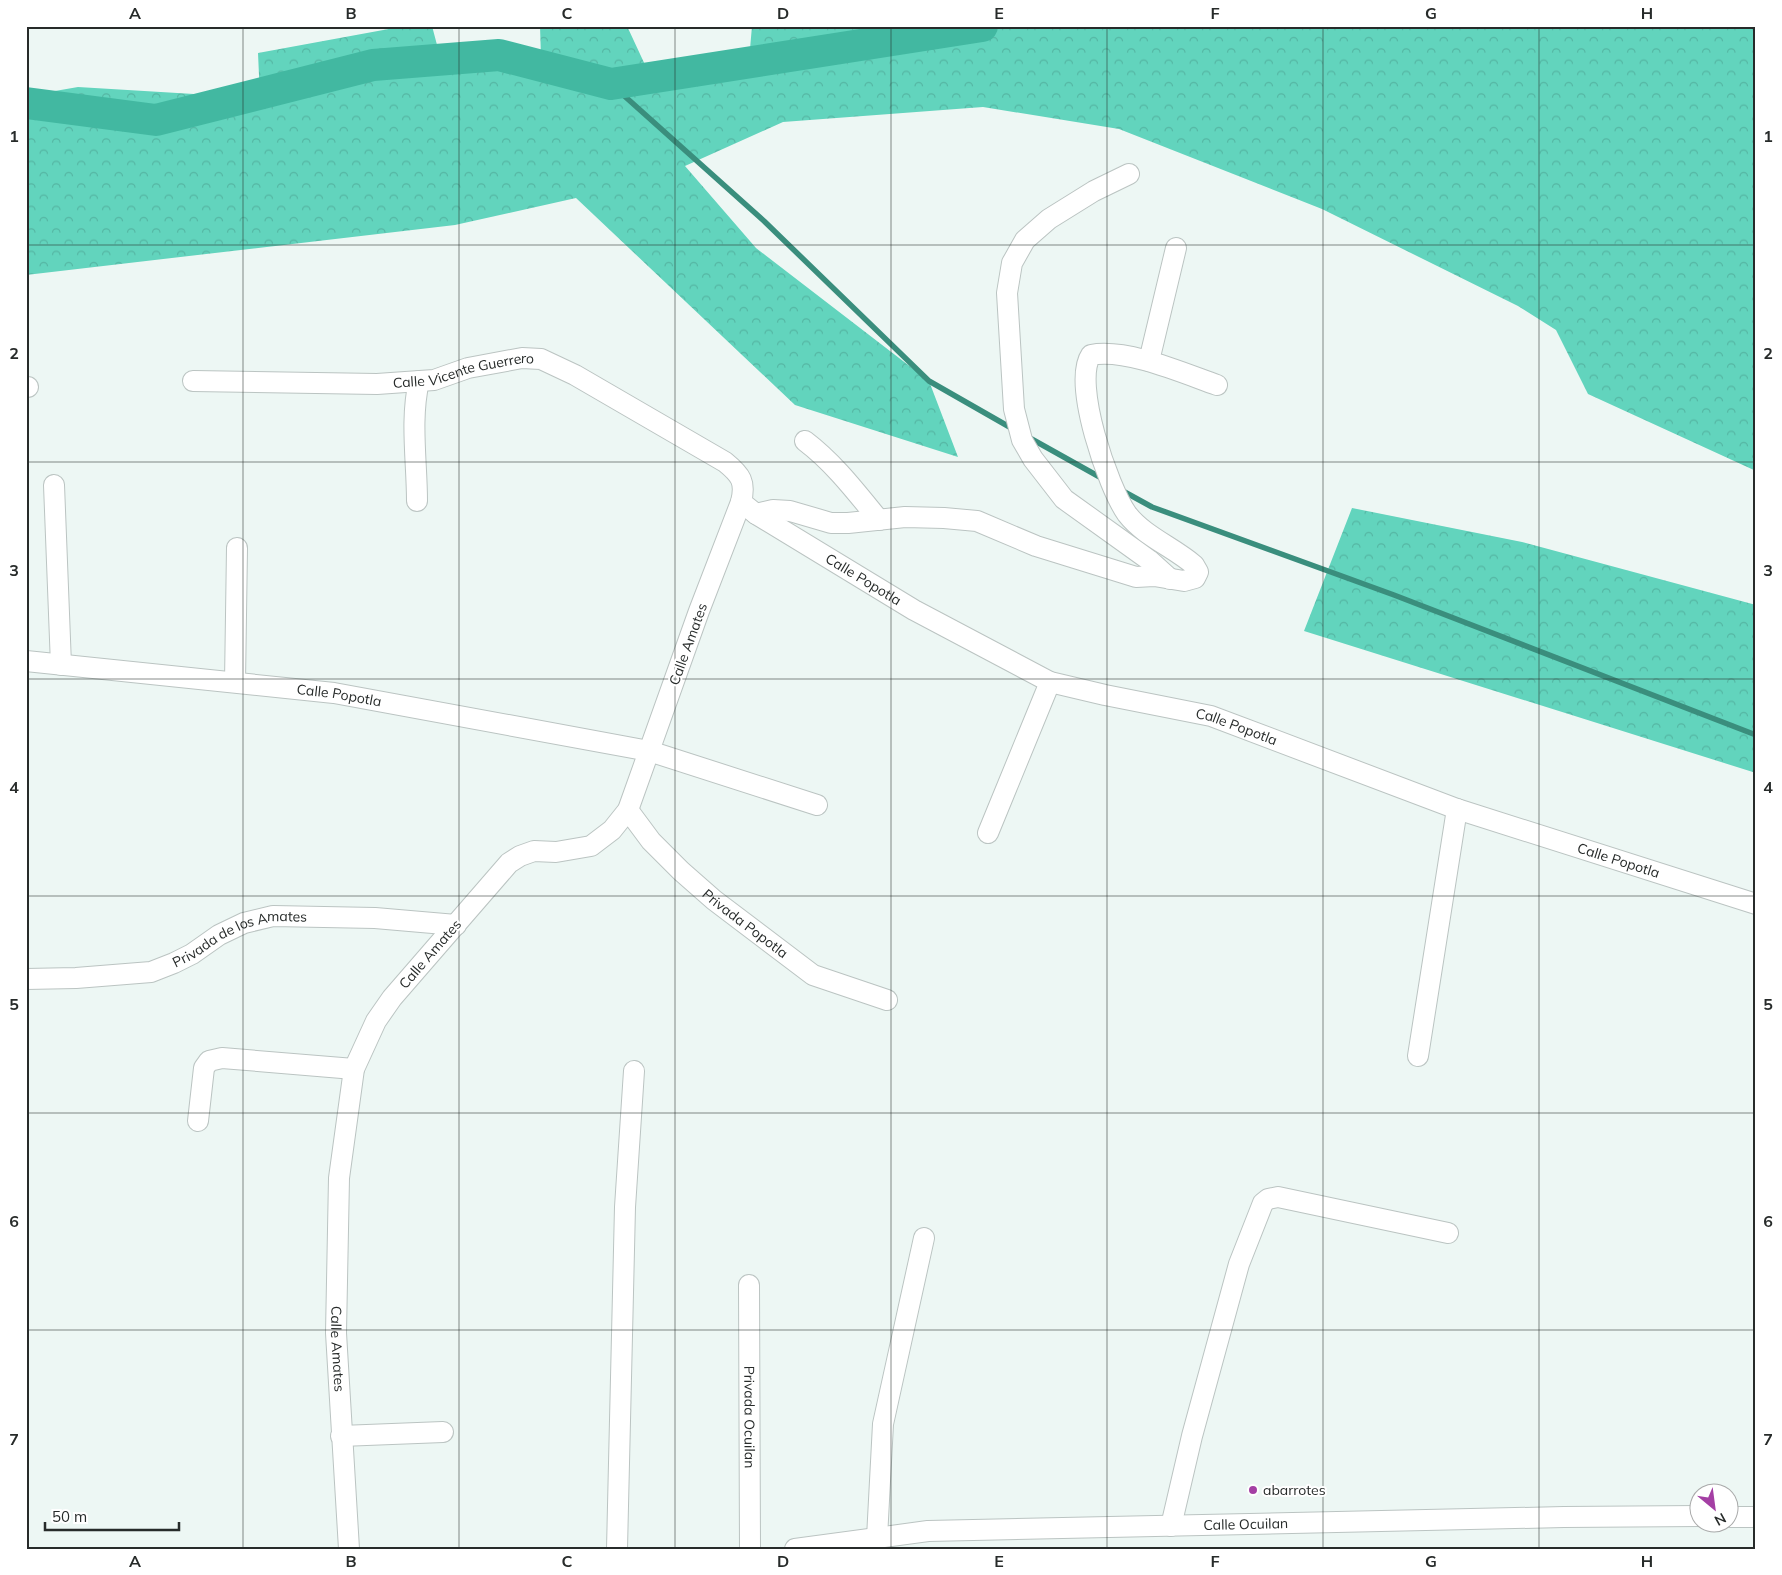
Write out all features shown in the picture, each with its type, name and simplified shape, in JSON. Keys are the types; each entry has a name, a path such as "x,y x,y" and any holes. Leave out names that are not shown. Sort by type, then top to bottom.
{"street":[{"path":"1129,174 1049,219 1025,240 1012,263 1007,293 1014,409 1022,440 1033,459 1064,499 1149,560 1170,579"},
{"path":"1149,361 1176,248"},
{"path":"749,508 790,511 831,523 905,517 977,521 1036,546 1136,576 1190,580 1194,578 1198,572 1197,570 1183,556 1140,527 1123,507 1115,493 1098,448 1085,380 1086,365 1091,355 1109,353 1149,361 1217,385"},
{"name":"Calle Vicente Guerrero","path":"193,381 377,384 434,380 477,366 522,358 541,359 584,380 725,462 736,471"},
{"path":"417,501 414,415 418,381"},
{"path":"805,441 828,460 879,520"},
{"name":"Calle Amates","path":"349,1549 336,1333 338,1178 354,1069 376,1021 392,998 509,863 520,856 534,851 556,852 591,846 612,830 628,810 699,611 749,508 743,483 736,471"},
{"path":"54,485 61,666"},
{"name":"Calle Popotla","path":"749,508 914,610 1050,682 1105,696 1211,716 1457,809 1756,904"},
{"path":"235,682 237,548"},
{"name":"Calle Popotla","path":"26,661 334,693 649,751 816,805"},
{"path":"988,833 1050,682"},
{"path":"1418,1056 1457,809"},
{"name":"Privada Popotla","path":"628,810 651,841 681,871 714,900 813,975 887,1000"},
{"name":"Privada de los Amates","path":"26,979 76,978 151,972 192,954 219,934 244,923 273,916 375,918 456,925"},
{"path":"198,1121 204,1068 209,1061 222,1058 354,1069"},
{"path":"617,1549 625,1207 634,1071"},
{"path":"1171,1526 1192,1436 1239,1264 1263,1203 1268,1199 1278,1197 1448,1234"},
{"path":"877,1538 884,1424 924,1238"},
{"name":"Privada Ocuilan","path":"749,1285 750,1549"},
{"path":"342,1436 443,1432"},
{"name":"Calle Ocuilan","path":"795,1549 877,1538 932,1540 1171,1526 1690,1516"},
{"path":"1740,1517 1756,1517"}],"green space":[{"path":"405,26 432,26 445,75 541,57 540,26 627,26 653,82 750,49 752,26 1756,26 1756,471 1588,394 1556,330 1518,306 1322,209 1119,129 983,107 783,122 685,166 756,248 929,381 958,457 795,405 576,198 455,225 26,275 26,96 78,87 260,98 258,53"},
{"path":"1352,508 1522,542 1756,605 1756,773 1304,631"}],"waterway":[{"path":"26,103 156,120 373,65 499,55 611,84 982,26"},
{"path":"611,84 764,221 929,381 1013,429"},
{"path":"1028,437 1105,480"},
{"path":"1121,490 1152,507 1394,595 1756,735"}],"place":[{"name":"abarrotes","path":"1253,1490"}]}
